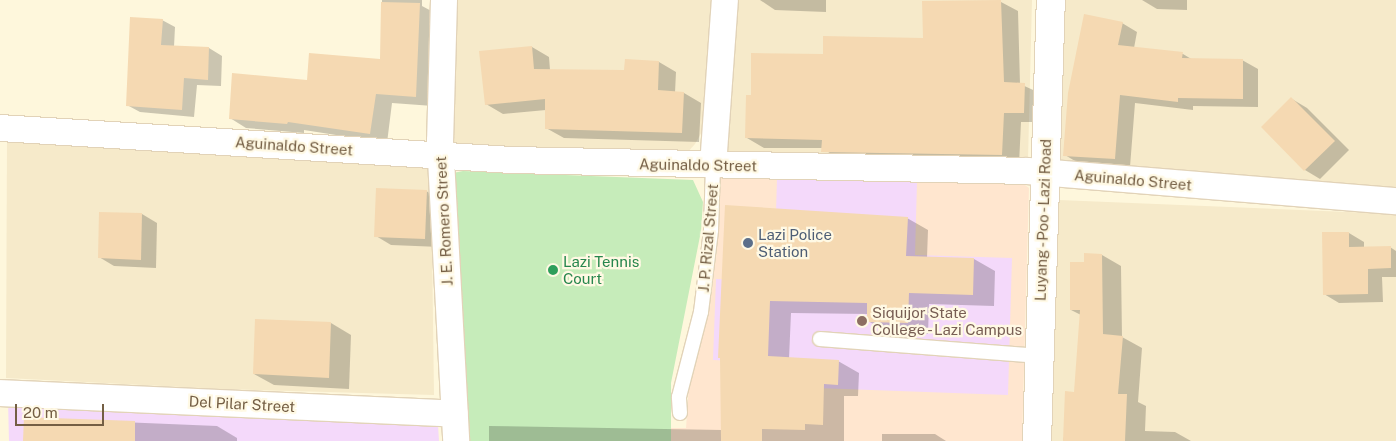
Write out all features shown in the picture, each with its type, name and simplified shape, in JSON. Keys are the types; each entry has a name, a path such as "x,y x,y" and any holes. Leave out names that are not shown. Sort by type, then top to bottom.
{"main road":[{"name":"Luyang - Poo - Lazi Road","path":"1037,441 1043,172 1051,0"}],"street":[{"name":"J. E. Romero Street","path":"444,0 441,156 456,441"},
{"name":"J. P. Rizal Street","path":"713,166 725,0"},
{"name":"Aguinaldo Street","path":"0,128 441,156 713,166 871,166 1043,172 1396,201"},
{"name":"Del Pilar Street","path":"0,393 455,414"}],"lane":[{"name":"J. P. Rizal Street","path":"680,413 679,397 701,312 711,230 713,166"},
{"path":"820,339 1039,356"}],"shaded area":[{"path":"453,0 715,0 704,128 695,144 686,154 464,150 453,143"},
{"path":"736,0 1032,0 1028,160 725,158"},
{"path":"1065,0 1396,0 1396,190 1056,166"},
{"path":"7,137 431,168 434,395 221,389 6,378"},
{"path":"718,176 1021,182 1029,188 1022,441 671,441 671,428 686,428 689,385 711,288 717,251"},
{"name":"Siquijor State College - Lazi Campus","path":"777,178 917,182 915,255 1012,258 1008,395 760,386 761,362 713,360 716,279 774,281"},
{"path":"1059,200 1396,214 1396,441 1051,441"},
{"path":"8,400 438,425 439,441 9,441"}],"green space":[{"path":"463,171 693,180 703,202 701,231 671,383 671,441 464,441 453,173"}],"building":[{"path":"1001,0 1004,82 1025,83 1024,113 1004,113 1002,155 821,152 822,140 745,138 746,95 751,95 751,53 823,54 823,36 923,38 922,1"},
{"path":"381,2 420,3 416,97 376,94 370,134 288,122 287,124 229,119 232,73 307,80 309,53 380,59"},
{"path":"1084,14 1123,22 1118,45 1183,52 1182,58 1243,59 1243,99 1178,98 1178,102 1120,95 1115,159 1063,156 1068,93"},
{"path":"130,17 163,19 161,45 209,47 208,80 184,78 182,110 126,106"},
{"path":"532,46 534,69 624,70 625,59 659,61 658,90 684,92 682,133 545,129 545,99 485,105 479,51"},
{"path":"1291,97 1335,141 1304,171 1261,127"},
{"path":"376,188 427,190 425,239 374,237"},
{"path":"725,205 908,217 906,256 974,258 973,295 909,293 908,323 867,322 867,303 770,301 768,356 839,360 838,385 824,384 823,425 805,424 805,430 762,429 762,441 721,441 720,358 718,358"},
{"path":"99,212 142,213 141,260 98,258"},
{"path":"1322,232 1349,232 1349,247 1391,246 1391,268 1368,269 1368,294 1323,295"},
{"path":"1084,253 1102,254 1103,334 1123,336 1118,394 1127,394 1125,441 1063,441 1065,391 1074,392 1080,310 1070,310 1070,262 1084,262"},
{"path":"255,319 331,322 329,378 253,374"},
{"path":"24,417 135,421 135,441 23,441"}],"place":[{"name":"Lazi Police Station","path":"748,243"},
{"name":"Lazi Tennis Court","path":"553,270"},
{"name":"Siquijor State College - Lazi Campus","path":"862,321"}]}
